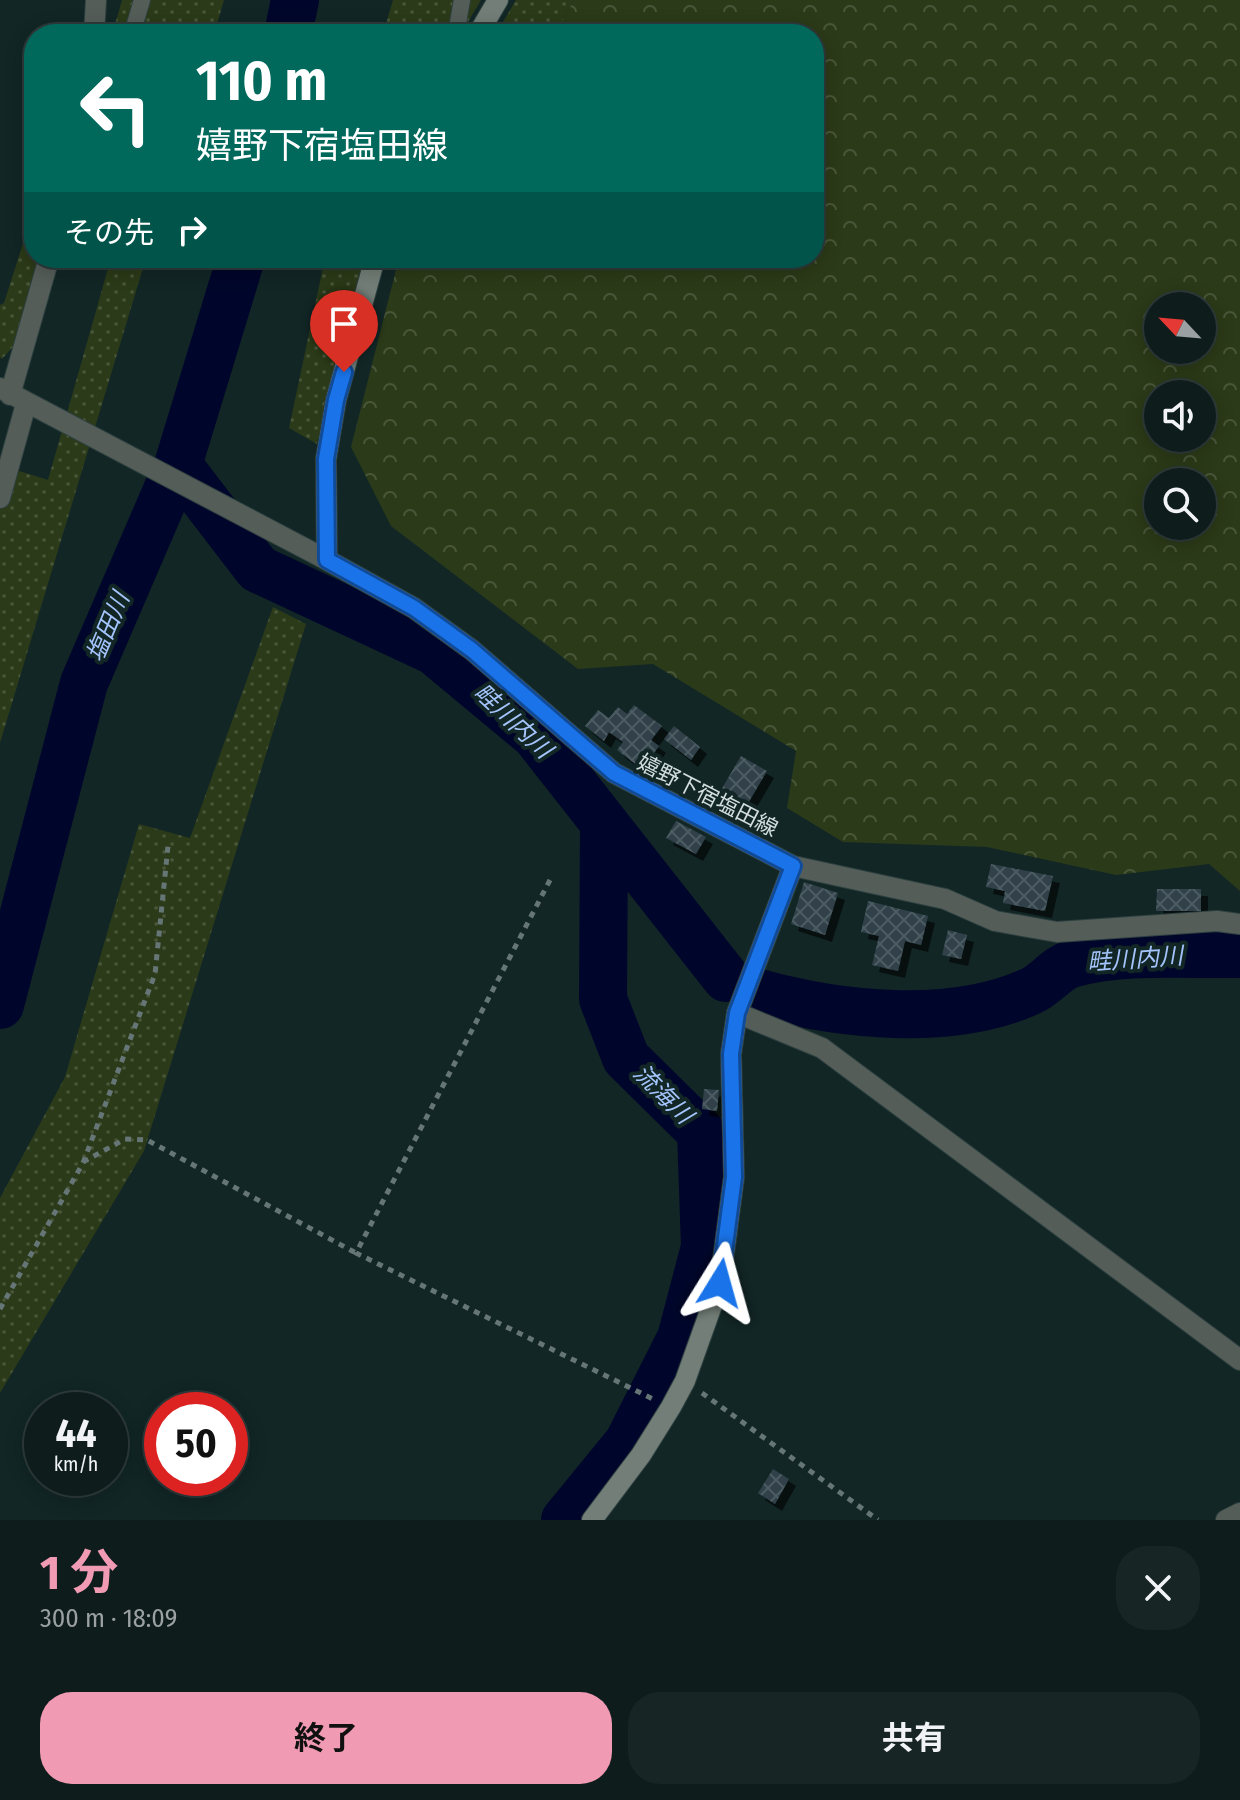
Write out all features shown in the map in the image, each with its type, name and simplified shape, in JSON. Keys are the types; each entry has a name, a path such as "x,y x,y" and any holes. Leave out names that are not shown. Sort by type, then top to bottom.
{"main road":[{"path":"484,24 498,0"},
{"path":"327,560 326,459 336,400 372,268"},
{"name":"嬉野下宿塩田線","path":"327,560 414,608 472,650 614,773 793,866"},
{"path":"592,1520 641,1455 685,1381 720,1283 734,1177 731,1054 737,1013 793,866"}],"street":[{"path":"95,24 96,0"},
{"path":"0,498 47,268"},
{"path":"19,399 327,560"},
{"path":"793,866 945,899 995,921 1057,932 1217,921 1240,924"},
{"path":"737,1013 822,1048 1240,1360"},
{"path":"1226,1520 1240,1513"}],"lane":[{"path":"135,24 142,0"},
{"path":"458,24 462,0"}],"path":[{"path":"0,1309 83,1163 155,974 168,846"},
{"path":"356,1253 550,880"},
{"path":"83,1163 125,1139 147,1140 356,1253 635,1390"},
{"path":"685,1381 878,1520"}],"green space":[{"path":"122,0 224,0 217,24 115,24"},
{"path":"393,0 481,0 467,24 386,24"},
{"path":"516,0 574,0 561,24 502,24"},
{"path":"574,0 1240,0 1240,891 1209,864 1116,875 987,847 843,842 787,808 796,751 653,664 578,669 391,526 351,447 396,268 824,268 824,24 561,24"},
{"path":"24,240 24,268 43,268 26,332 2,359 0,305 4,303"},
{"path":"108,268 143,268 0,743 0,465 48,480"},
{"path":"323,268 361,268 317,444 289,428"},
{"path":"273,607 306,624 144,1151 0,1393 0,1198 65,1077 139,824 190,838"}],"building":[{"path":"634,705 662,726 651,740 659,746 642,769 617,750 623,742 609,732 604,741 585,726 598,710 609,718 618,707 627,714"},
{"path":"674,726 700,747 691,760 664,739"},
{"path":"741,756 767,771 740,817 714,802"},
{"path":"676,821 706,837 696,854 666,838"},
{"path":"991,864 1053,876 1045,911 1003,903 1005,891 986,887"},
{"path":"804,882 838,893 825,935 791,924"},
{"path":"1157,889 1201,889 1201,911 1156,911"},
{"path":"868,901 928,916 921,945 905,941 898,971 872,965 879,936 861,932"},
{"path":"948,930 967,935 961,959 942,955"},
{"path":"704,1089 719,1090 717,1111 702,1109"},
{"path":"773,1469 789,1479 775,1504 758,1493"}],"waterway":[{"name":"塩田川","path":"290,24 295,0"},
{"name":"塩田川","path":"0,1005 84,683 178,465 238,268"},
{"name":"畦川内川","path":"178,465 258,569 434,651 535,735 726,978"},
{"name":"流海川","path":"565,1520 628,1443 681,1338 705,1247 701,1132 626,1058 603,999 604,826"},
{"name":"畦川内川","path":"756,992 858,1012 930,1014 1000,1003 1031,991 1066,966 1090,959 1154,954 1240,954"}],"route":[{"path":"344,372 326,459 327,560 414,608 472,650 614,773 793,866 737,1013 731,1054 734,1177 720,1283"}]}
